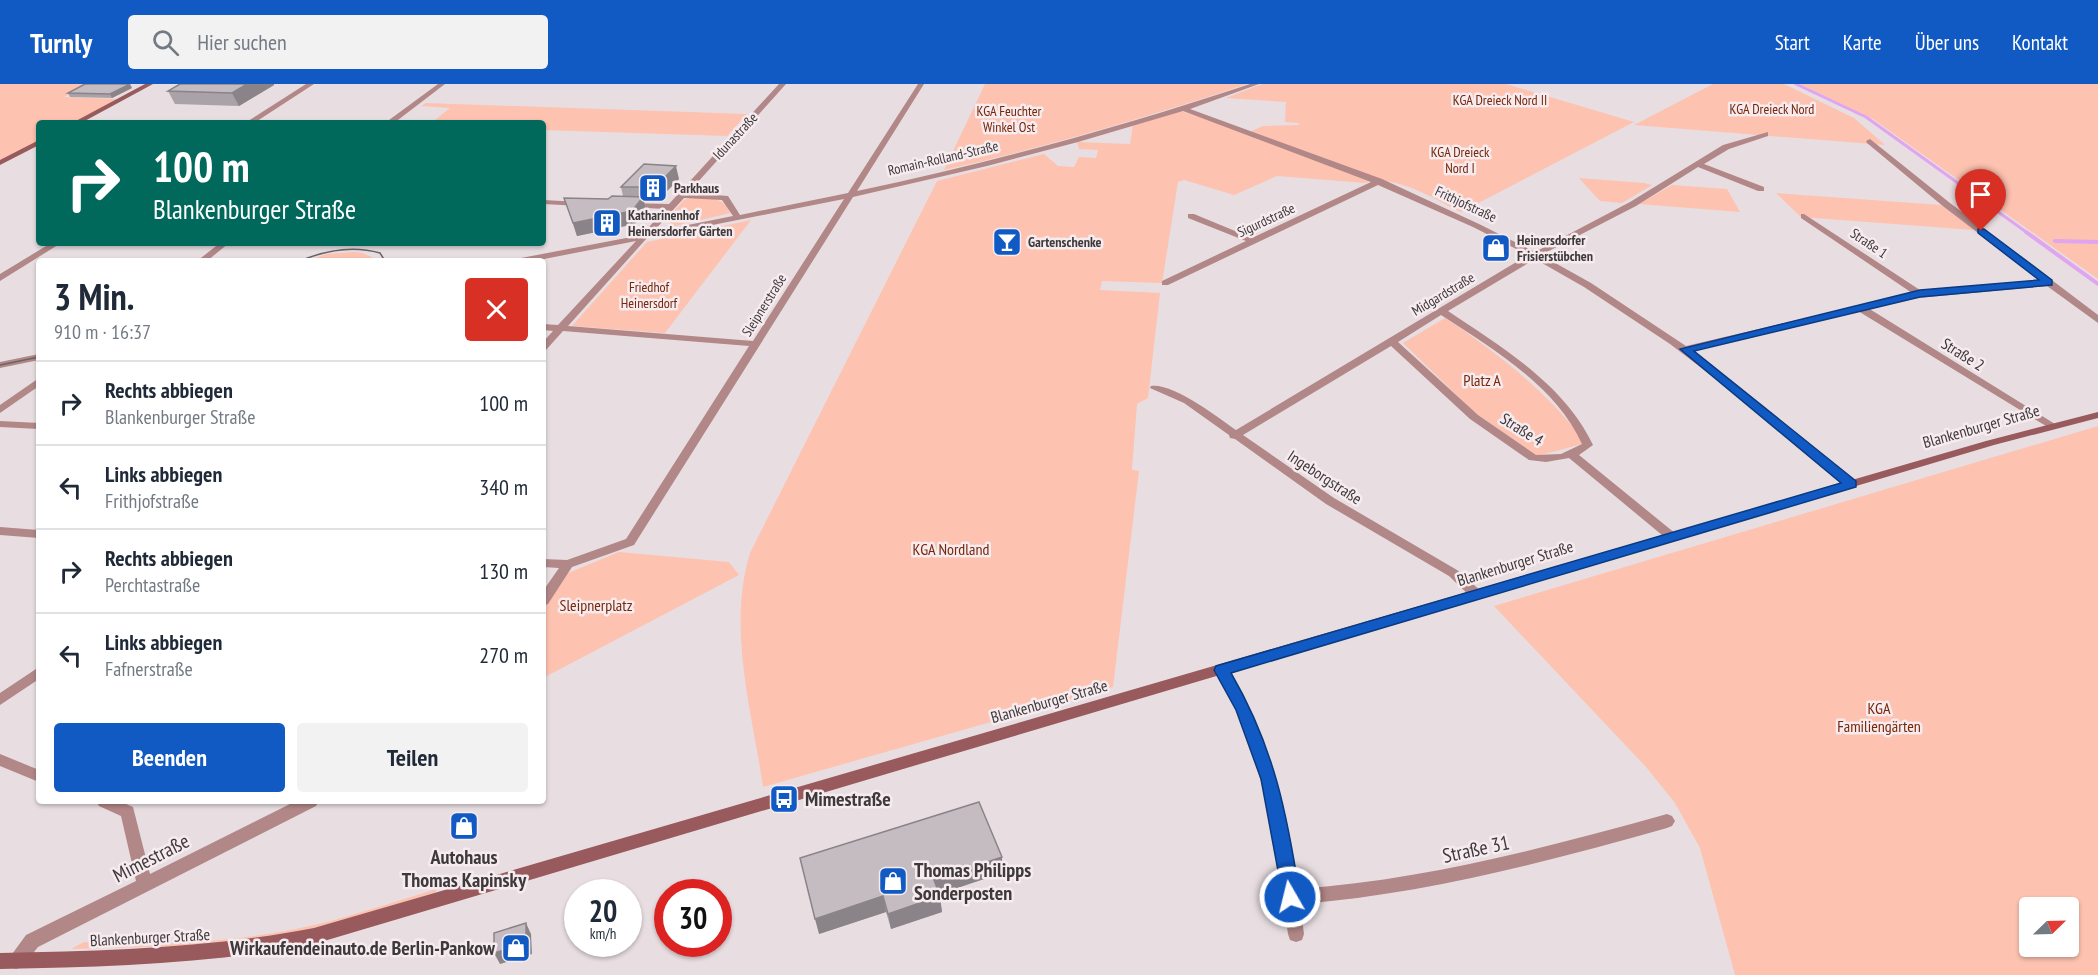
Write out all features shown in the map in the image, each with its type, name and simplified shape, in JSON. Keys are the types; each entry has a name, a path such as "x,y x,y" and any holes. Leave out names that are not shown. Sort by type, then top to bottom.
{"main road":[{"path":"82,120 150,84"},
{"path":"0,163 36,144"},
{"name":"Blankenburger Straße","path":"8,961 207,954 246,950 314,936 1851,484 2051,426 2098,415"}],"street":[{"path":"254,120 311,84"},
{"path":"393,120 442,84"},
{"name":"Idunastraße","path":"546,345 783,84"},
{"name":"Sleipnerstraße","path":"568,564 630,542 921,84"},
{"name":"Romain-Rolland-Straße","path":"536,258 853,193 996,161 1184,109 1256,84"},
{"name":"Frithjofstraße","path":"1184,109 1379,181 1458,215 1535,255 1639,317 1686,349 1851,484"},
{"name":"Midgardstraße","path":"1234,436 1535,255 1633,204 1726,147 1766,134"},
{"path":"1870,141 1947,205 2098,320"},
{"path":"1697,164 1761,189"},
{"name":"Sigurdstraße","path":"1165,283 1379,181"},
{"path":"681,195 725,198 737,216"},
{"path":"546,202 587,204"},
{"path":"620,205 671,207"},
{"path":"1191,216 1252,241"},
{"name":"Straße 1","path":"1804,216 1920,294"},
{"path":"0,278 52,246"},
{"path":"205,258 221,246"},
{"path":"1686,349 1920,294 2049,283"},
{"name":"Straße 2","path":"1859,307 2051,426"},
{"path":"1441,311 1503,353 1563,406 1585,432 1588,445 1584,449 1570,453"},
{"path":"546,327 757,344"},
{"name":"Straße 4","path":"1391,342 1398,345 1443,391 1527,455 1540,460 1570,453"},
{"path":"0,365 36,358"},
{"path":"0,410 36,383"},
{"name":"Ingeborgstraße","path":"1155,388 1188,401 1234,436 1351,514 1445,568 1476,595"},
{"path":"0,424 36,426"},
{"path":"1570,453 1672,537"},
{"path":"0,531 36,534"},
{"path":"546,563 568,564"},
{"path":"546,597 568,564"},
{"path":"1221,670 1244,709 1270,779 1279,819 1296,934"},
{"path":"0,700 36,674"},
{"path":"0,760 36,775"},
{"path":"114,804 128,812 145,885"},
{"name":"Mimestraße","path":"8,961 32,941 305,804"},
{"name":"Straße 31","path":"1290,897 1431,880 1497,868 1667,821"}],"green space":[{"path":"0,84 90,84 64,97 117,99 78,120 36,120 36,142 0,161"},
{"name":"KGA Feuchter Winkel Ost","path":"985,84 1247,84 1097,131 944,170"},
{"name":"KGA Nordland","path":"1262,84 1506,84 1634,122 1461,212 1414,189 1390,182 1365,183 1277,176 1234,195 1184,180 1178,182 1162,283 1102,281 1100,290 1160,293 1148,398 1137,404 1132,470 1139,471 1113,687 763,787 748,700 741,640 744,582 750,553 937,181 1044,154 1058,166 1074,167 1079,157 1096,158 1098,150 1079,149 1077,142 1130,144 1133,125 1181,111 1247,133 1263,126 1299,125 1299,123 1285,122 1286,102 1226,98"},
{"name":"KGA Dreieck Nord","path":"1713,84 1784,84 1854,118 1885,145 1634,125"},
{"path":"1800,84 2098,84 2098,279 1873,119"},
{"path":"426,103 747,114 727,136 546,130 546,120 435,120 450,108 421,106"},
{"path":"1579,178 1652,185 1622,203 1600,201"},
{"path":"1672,185 1727,189 1740,212 1639,204"},
{"path":"1776,193 1941,205 1974,230 1801,217"},
{"path":"708,198 719,201 727,207 730,213 671,227 668,221 665,221 684,200"},
{"name":"Friedhof Heinersdorf","path":"751,220 665,333 572,326 647,242"},
{"path":"353,252 363,253 373,258 315,258 327,254"},
{"name":"Platz A","path":"1445,318 1521,374 1555,407 1586,443 1537,456 1474,412 1403,343"},
{"name":"KGA Familiengärten","path":"2098,426 2098,975 1735,975 1700,848 1675,803 1646,767 1494,606"},
{"name":"Sleipnerplatz","path":"619,552 729,562 739,575 546,676 546,606 568,573"},
{"path":"436,889 436,892 353,918 268,937 194,945 71,949 84,942 177,943 270,934 331,921"}],"building":[{"path":"85,84 130,84 110,94 68,93"},
{"path":"180,84 247,84 232,93 168,91"},
{"path":"644,164 676,166 655,187 621,187"},
{"path":"612,196 643,197 632,211 573,223 564,198 608,199"},
{"name":"Thomas Philipps Sonderposten","path":"979,802 1002,857 934,880 940,896 888,914 883,896 815,919 800,858"},
{"path":"526,923 526,944 494,953 494,933"}],"waterway":[{"path":"1796,84 1866,117 2029,234"},
{"path":"2026,232 2098,284"},
{"path":"2055,241 2098,242"}],"tram line":[{"path":"309,258 349,249 380,253 383,258"},
{"path":"0,365 36,358"}],"place":[{"name":"Parkhaus","path":"653,188"},
{"name":"Katharinenhof Heinersdorfer Gärten","path":"607,223"},
{"name":"Gartenschenke","path":"1007,242"},
{"name":"Heinersdorfer Frisierstübchen","path":"1496,248"},
{"name":"Mimestraße","path":"784,799"},
{"name":"Autohaus Thomas Kapinsky","path":"464,826"},
{"name":"Thomas Philipps Sonderposten","path":"893,881"},
{"name":"Wirkaufendeinauto.de Berlin-Pankow","path":"516,948"}],"route":[{"path":"1290,897 1279,819 1270,779 1244,709 1221,670 1851,484 1686,349 1907,296 2049,283 1981,231"}],"park label":[{"name":"KGA Dreieck Nord II","path":"1500,100"},
{"name":"KGA Dreieck Nord I","path":"1460,160"}]}
